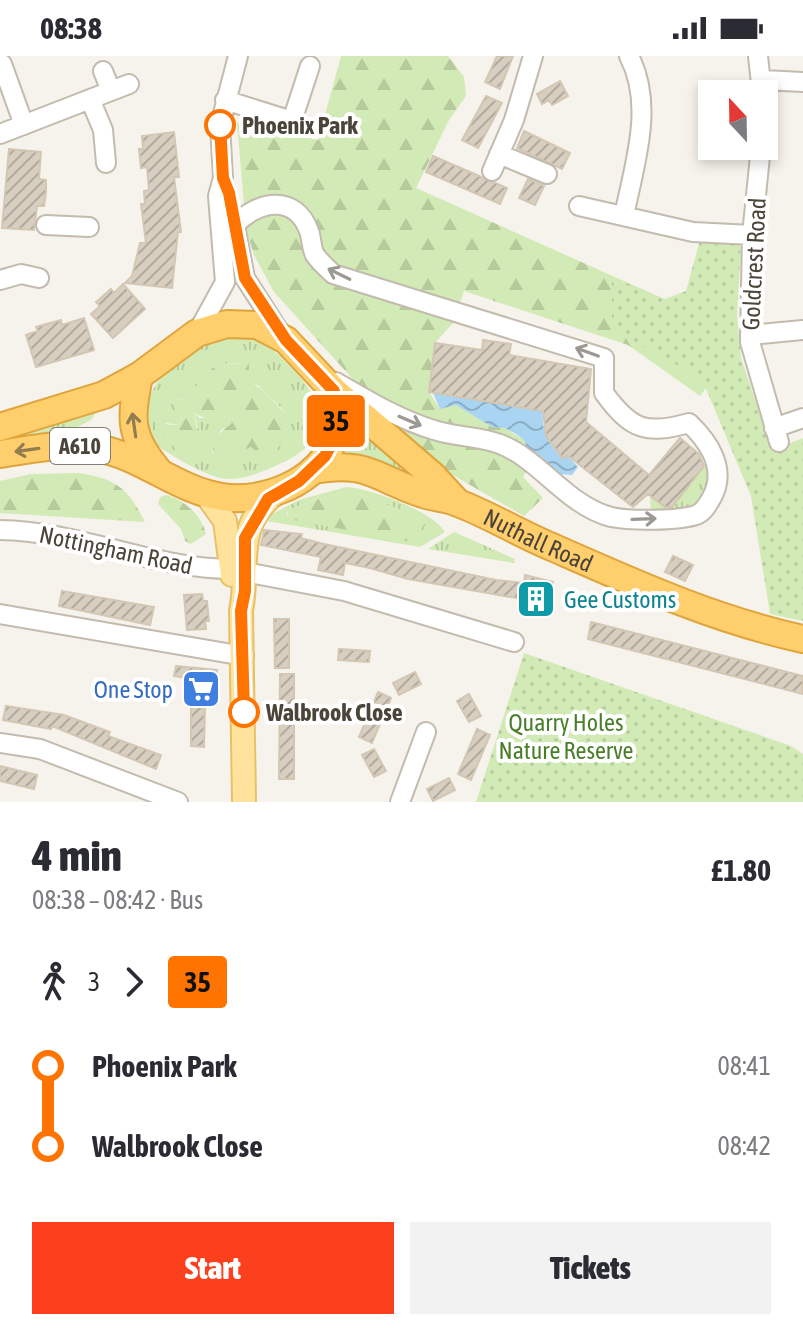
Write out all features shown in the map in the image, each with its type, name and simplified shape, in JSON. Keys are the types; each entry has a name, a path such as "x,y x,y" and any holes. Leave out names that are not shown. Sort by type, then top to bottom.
{"highway":[{"name":"A610","path":"0,427 74,407 139,376 197,333 227,324 257,325 286,340 334,391 432,475 457,502"},
{"name":"A610","path":"139,376 132,413 133,428 137,442 157,469"},
{"name":"A610","path":"0,454 86,446 157,469 205,493 240,498 276,493 313,470 333,441 334,391"},
{"name":"A610","path":"313,470 343,466 368,469 422,494 457,502"},
{"name":"Nuthall Road","path":"457,502 514,531 678,600 750,628 803,639"}],"main road":[{"path":"205,493 225,521 238,570"},
{"path":"244,802 244,656 241,611 233,591 245,538 260,507 276,493"}],"street":[{"path":"238,56 220,125 223,178 245,278 286,340"},
{"path":"533,56 501,161 547,174"},
{"path":"616,215 642,116 638,77 629,56"},
{"path":"758,56 763,80"},
{"path":"2,64 24,125"},
{"path":"225,100 292,121 310,66"},
{"path":"103,71 111,91"},
{"path":"778,81 803,82"},
{"path":"0,134 129,84"},
{"path":"90,99 104,147"},
{"name":"Goldcrest Road","path":"760,160 752,235 750,335 777,435 803,418"},
{"path":"197,333 225,282 218,196 223,178"},
{"path":"235,225 249,210 268,203 286,205 300,214 309,231 314,253 333,274 604,358 604,393 638,426 658,431 689,423 702,435 713,453 716,490 707,507 696,515 639,520 611,517 582,504 512,450 498,443 435,431 404,419 316,371"},
{"path":"579,206 693,232 752,235"},
{"path":"46,225 89,227"},
{"path":"0,280 21,274 39,278"},
{"path":"750,335 803,330"},
{"name":"Nottingham Road","path":"0,530 63,537 196,568 238,570 344,591 514,642"},
{"path":"0,614 244,656"},
{"path":"400,802 426,732"},
{"path":"0,743 40,749 178,802"}],"green space":[{"path":"341,56 448,56 464,77 466,96 449,120 416,188 664,299 713,379 700,396 628,345 464,291 453,323 435,343 429,392 440,409 456,405 492,427 505,428 524,440 536,456 523,477 543,498 524,516 444,470 387,417 274,292 254,255 246,229 237,123 318,140"},
{"path":"700,240 741,242 737,316 741,358 772,450 803,438 803,621 770,614 751,496 707,391 697,376 612,329 612,277 665,299 686,291"},
{"path":"235,332 274,350 307,386 320,414 314,438 305,449 273,467 241,478 220,478 165,451 153,437 149,426 147,409 151,393 160,379 187,355","holes":["241,363 249,382 258,385 286,413 277,449 262,455 251,447 222,461 212,452 221,430 231,424 233,417 228,413 223,418 200,418 194,413 198,428 176,449 166,423 179,425 181,416 173,405 175,400 185,399 216,364"]},
{"path":"249,363 249,382 260,388 286,413 287,437 277,449 262,456 251,447 222,461 214,461 216,440 231,424 233,417 229,414 211,419 194,413 199,440 190,453 176,449 157,433 156,424 179,425 181,416 173,405 175,400 185,399 216,364"},
{"path":"99,408 91,420 68,432 67,438 0,447 0,437"},
{"path":"348,412 403,463 399,472 358,455 335,458"},
{"path":"708,461 708,489 703,497 687,507 651,514 650,496 669,510"},
{"path":"79,473 103,478 120,487 133,501 145,522 0,513 0,481 31,474"},
{"path":"346,487 357,488 415,509 439,524 445,532 420,547 261,520 299,500","holes":["351,492 402,510 287,516 288,510"]},
{"path":"351,492 402,510 425,525 411,542 288,519 288,510"},
{"path":"166,495 191,509 201,521 206,534 191,544 185,541 181,529 158,504 160,497"},
{"path":"454,532 515,559 514,563 428,549"},
{"name":"Quarry Holes Nature Reserve","path":"524,653 791,746 803,754 803,802 476,802"}],"water":[{"path":"433,393 543,411 543,425 550,443 563,459 567,455 578,467 572,475 560,474 531,458 524,440 516,434 505,428 492,427 456,405 440,409"}],"building":[{"path":"497,56 513,56 500,89 485,82"},
{"path":"560,81 568,96 552,105 549,100 542,104 537,94"},
{"path":"486,96 502,103 478,148 462,140"},
{"path":"524,131 570,153 562,169 517,148"},
{"path":"174,132 179,177 174,177 181,232 178,232 172,288 125,283 132,276 140,243 146,243 141,204 145,204 144,191 149,190 147,167 141,168 139,149 143,149 142,136"},
{"path":"9,149 41,152 39,179 46,180 46,192 44,206 37,206 34,230 2,228"},
{"path":"433,156 507,188 500,204 426,172"},
{"path":"528,179 544,186 535,205 519,198"},
{"path":"123,284 145,309 113,338 91,314 100,306 96,302 111,289 114,293"},
{"path":"84,318 94,350 36,367 26,335 38,331 36,327 61,320 62,325"},
{"path":"483,340 511,344 509,355 591,369 586,422 649,475 680,438 699,454 704,466 672,507 665,507 648,494 633,507 567,455 563,459 546,436 543,411 429,392 435,343 482,350"},
{"path":"264,530 302,534 301,538 324,544 496,580 524,583 525,575 553,582 546,612 521,604 522,599 408,579 345,563 343,575 318,570 321,557 261,545"},
{"path":"673,556 693,565 685,581 665,572"},
{"path":"62,591 154,607 150,625 59,606"},
{"path":"202,594 203,601 207,601 209,621 205,621 206,629 187,630 184,595"},
{"path":"274,619 289,619 289,668 275,668"},
{"path":"591,622 803,676 803,694 588,639"},
{"path":"339,649 370,651 369,662 338,660"},
{"path":"176,666 217,670 217,705 205,705 204,747 191,746 191,679 174,676"},
{"path":"415,672 421,684 399,695 393,683"},
{"path":"280,674 294,674 294,779 279,779"},
{"path":"378,692 391,698 372,743 359,737"},
{"path":"469,694 481,716 469,722 457,701"},
{"path":"6,706 64,715 110,732 108,736 161,755 156,769 52,726 51,729 3,720"},
{"path":"477,729 490,735 471,780 458,774"},
{"path":"374,749 386,771 374,777 362,755"},
{"path":"0,766 37,775 34,789 0,781"},
{"path":"449,778 455,790 433,801 427,789"}],"bus line":[{"name":"35","path":"220,125 223,178 229,193 245,278 286,340 334,391 336,416 333,441 325,456 299,481 276,493 260,507 245,538 245,591 241,611 244,712"}],"place":[{"name":"Phoenix Park","path":"220,125"},
{"name":"Gee Customs","path":"536,599"},
{"name":"One Stop","path":"201,689"},
{"name":"Walbrook Close","path":"244,712"}]}
